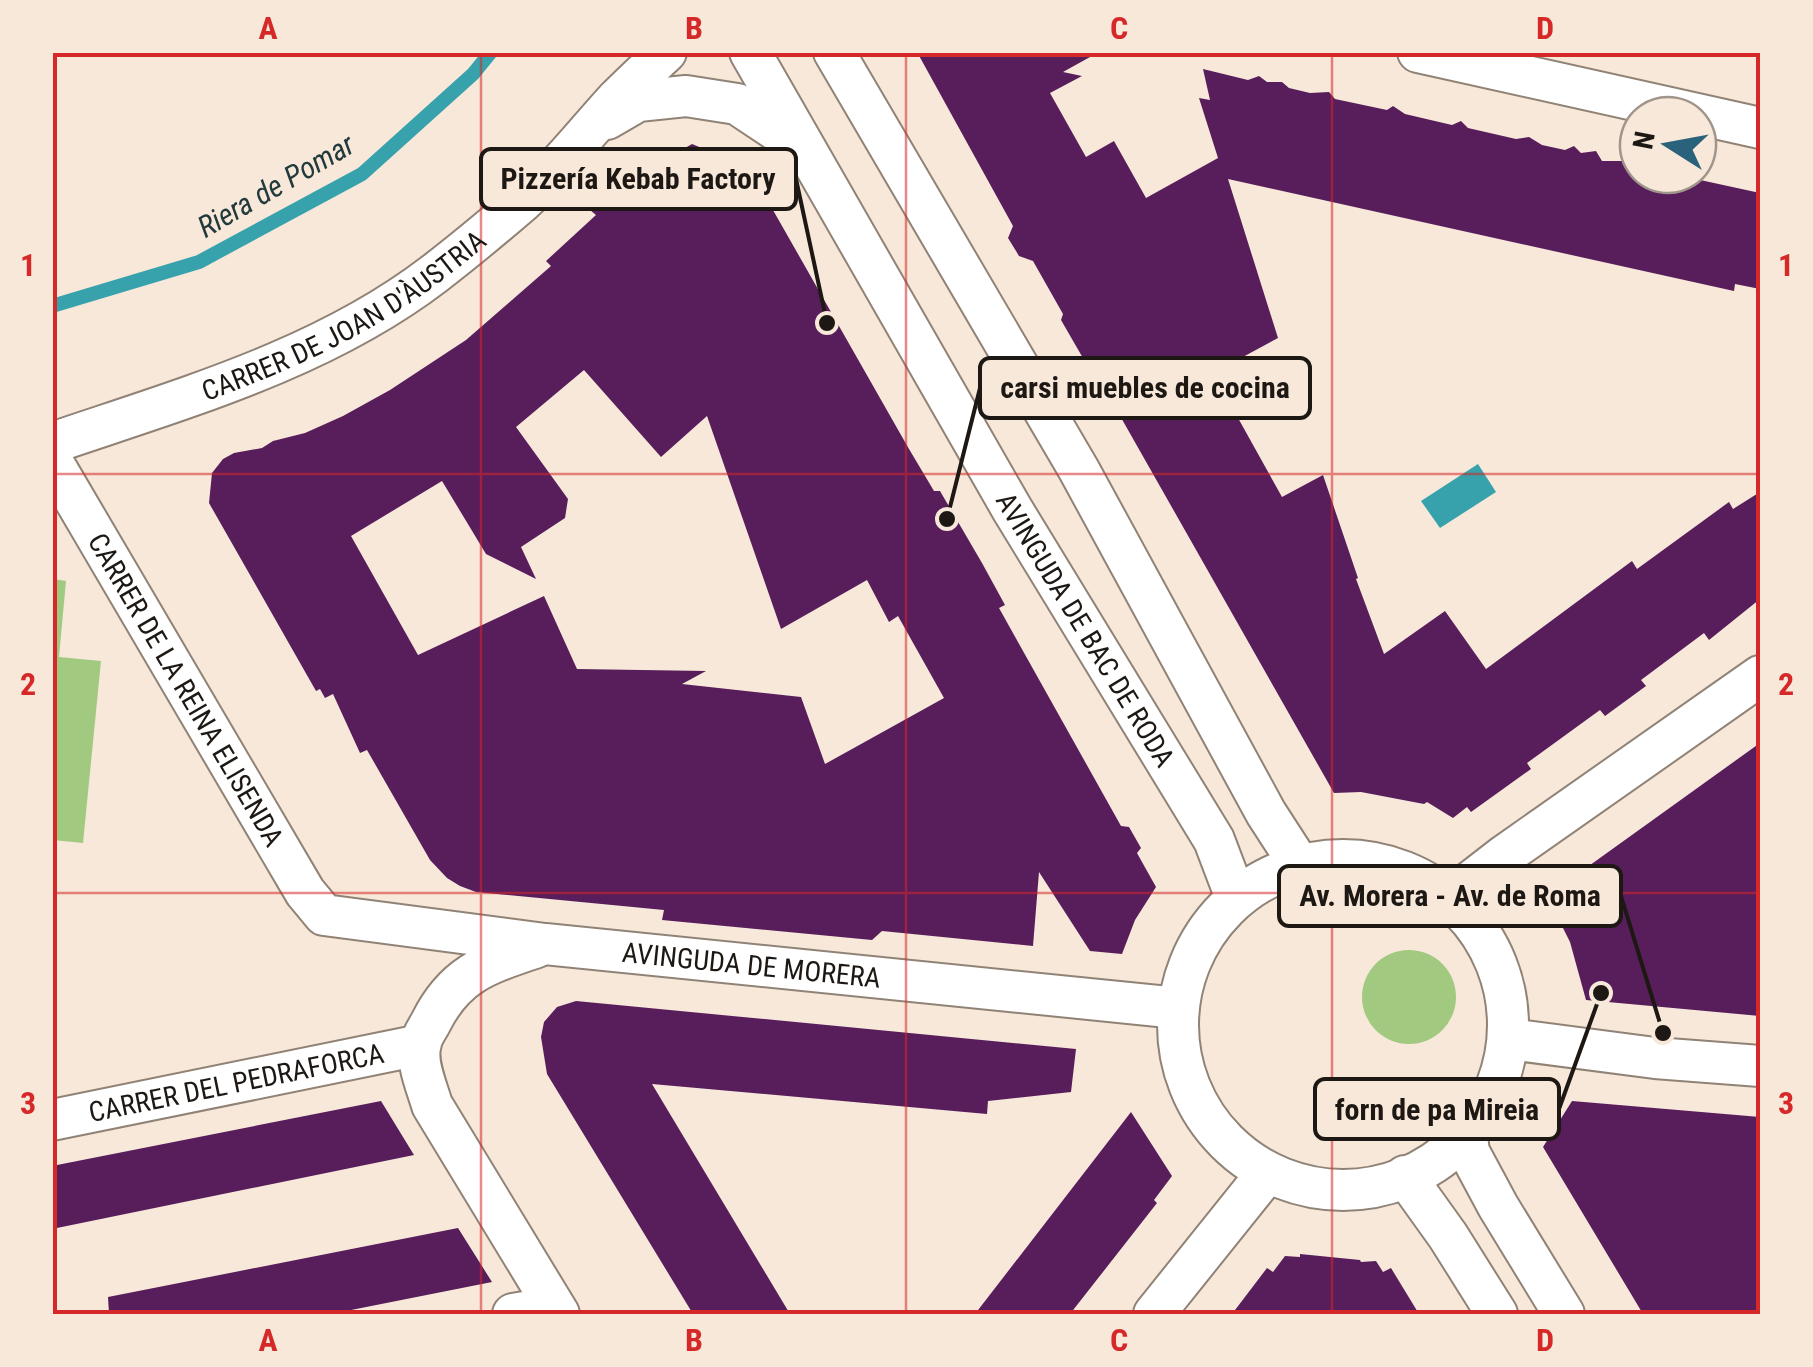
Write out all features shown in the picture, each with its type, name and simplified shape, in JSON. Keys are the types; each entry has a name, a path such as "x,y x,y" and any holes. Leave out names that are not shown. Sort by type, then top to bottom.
{"street":[{"name":"CARRER DE JOAN D'ÀUSTRIA","path":"52,443 190,396 302,352 372,316 434,274 523,200 666,52"},
{"name":"AVINGUDA DE BAC DE RODA","path":"750,52 1012,509 1214,840 1236,898"},
{"path":"834,52 1078,470 1266,814 1299,864"},
{"path":"1418,52 1760,128"},
{"name":"CARRER DE JOAN D'ÀUSTRIA","path":"595,126 638,101 686,96 737,104 808,152"},
{"name":"CARRER DE LA REINA ELISENDA","path":"52,461 305,892 324,915"},
{"path":"1452,896 1504,855 1760,676"},
{"path":"1341,858 1384,863 1424,878 1452,896 1500,966 1509,1038 1503,1074 1467,1137 1405,1176 1354,1192 1309,1189 1267,1173 1226,1144 1197,1104 1180,1037 1178,1008 1196,947 1236,898 1299,864 1341,858"},
{"name":"AVINGUDA DE MORERA","path":"324,915 546,944 1178,1008"},
{"path":"513,1314 556,1310 432,1105 420,1045 440,1005 460,980 494,962 546,944"},
{"path":"1509,1038 1655,1058 1760,1066"},
{"name":"CARRER DEL PEDRAFORCA","path":"52,1120 420,1045"},
{"path":"1467,1137 1469,1152 1498,1206 1564,1314"},
{"path":"1154,1314 1267,1173"},
{"path":"1405,1176 1497,1314"}],"green space":[{"path":"53,579 66,581 59,657 101,661 83,843 53,840"},
{"path":"1409,950 1427,954 1442,964 1452,979 1456,997 1452,1015 1442,1030 1427,1040 1409,1044 1391,1040 1376,1030 1366,1015 1362,997 1366,979 1376,964 1391,954"}],"water":[{"path":"1478,464 1496,492 1440,528 1421,501"}],"building":[{"path":"917,52 1099,52 1063,72 1082,76 1050,93 1086,157 1114,141 1146,198 1218,158 1199,98 1210,100 1203,69 1248,80 1259,76 1289,88 1329,92 1335,99 1387,110 1393,106 1405,114 1452,125 1461,121 1468,128 1516,139 1529,137 1542,145 1565,150 1574,146 1581,153 1596,151 1602,161 1618,161 1618,195 1718,195 1718,184 1760,193 1760,289 1735,284 1734,291 1228,179 1278,338 1217,371 1227,389 1223,391 1282,497 1323,475 1384,654 1445,611 1486,669 1632,561 1637,569 1729,502 1733,509 1760,492 1760,599 1709,640 1704,633 1641,680 1646,686 1605,716 1600,710 1527,763 1531,769 1471,812 1467,807 1453,818 1427,802 1361,792 1334,793 1094,370 1091,372 1061,320 1063,314 1033,261 1019,256 1008,238 1013,226"},
{"path":"692,144 726,158 722,167 757,182 909,449 934,491 940,491 982,563 1005,605 999,608 1121,826 1129,827 1141,848 1137,853 1156,887 1135,920 1122,954 1090,951 1039,872 1033,946 882,931 872,940 662,920 664,910 476,892 447,878 430,860 367,750 360,753 333,694 325,698 320,689 316,691 209,503 212,473 234,453 262,448 343,416 466,340 551,266 546,261 596,215 590,210 610,191","holes":["584,370 661,457 707,416 781,629 867,580 889,622 898,616 944,698 825,764 801,697 682,684 706,671 577,669 544,596 418,655 351,536 442,481 486,554 536,579 521,547 565,518 568,499 516,427"]},
{"path":"1760,743 1760,1016 1586,1000 1570,942 1547,896"},
{"path":"576,1001 1076,1049 1071,1092 988,1101 987,1114 652,1084 790,1314 693,1314 547,1074 541,1037 544,1022 557,1007"},
{"path":"381,1101 414,1155 52,1229 52,1166"},
{"path":"1572,1101 1760,1117 1760,1314 1643,1314 1543,1147"},
{"path":"1131,1112 1172,1176 1154,1200 1157,1203 1070,1314 975,1314"},
{"path":"458,1228 492,1282 331,1314 109,1314 108,1297"},
{"path":"1285,1256 1376,1261 1383,1272 1391,1268 1419,1314 1232,1314 1267,1268 1273,1272"}],"waterway":[{"name":"Riera de Pomar","path":"52,306 199,262 362,174 473,74 491,52"}],"place":[{"name":"Pizzería Kebab Factory","path":"827,323"},
{"name":"carsi muebles de cocina","path":"947,519"},
{"name":"forn de pa Mireia","path":"1601,993"},
{"name":"Av. Morera - Av. de Roma","path":"1663,1033"}]}
